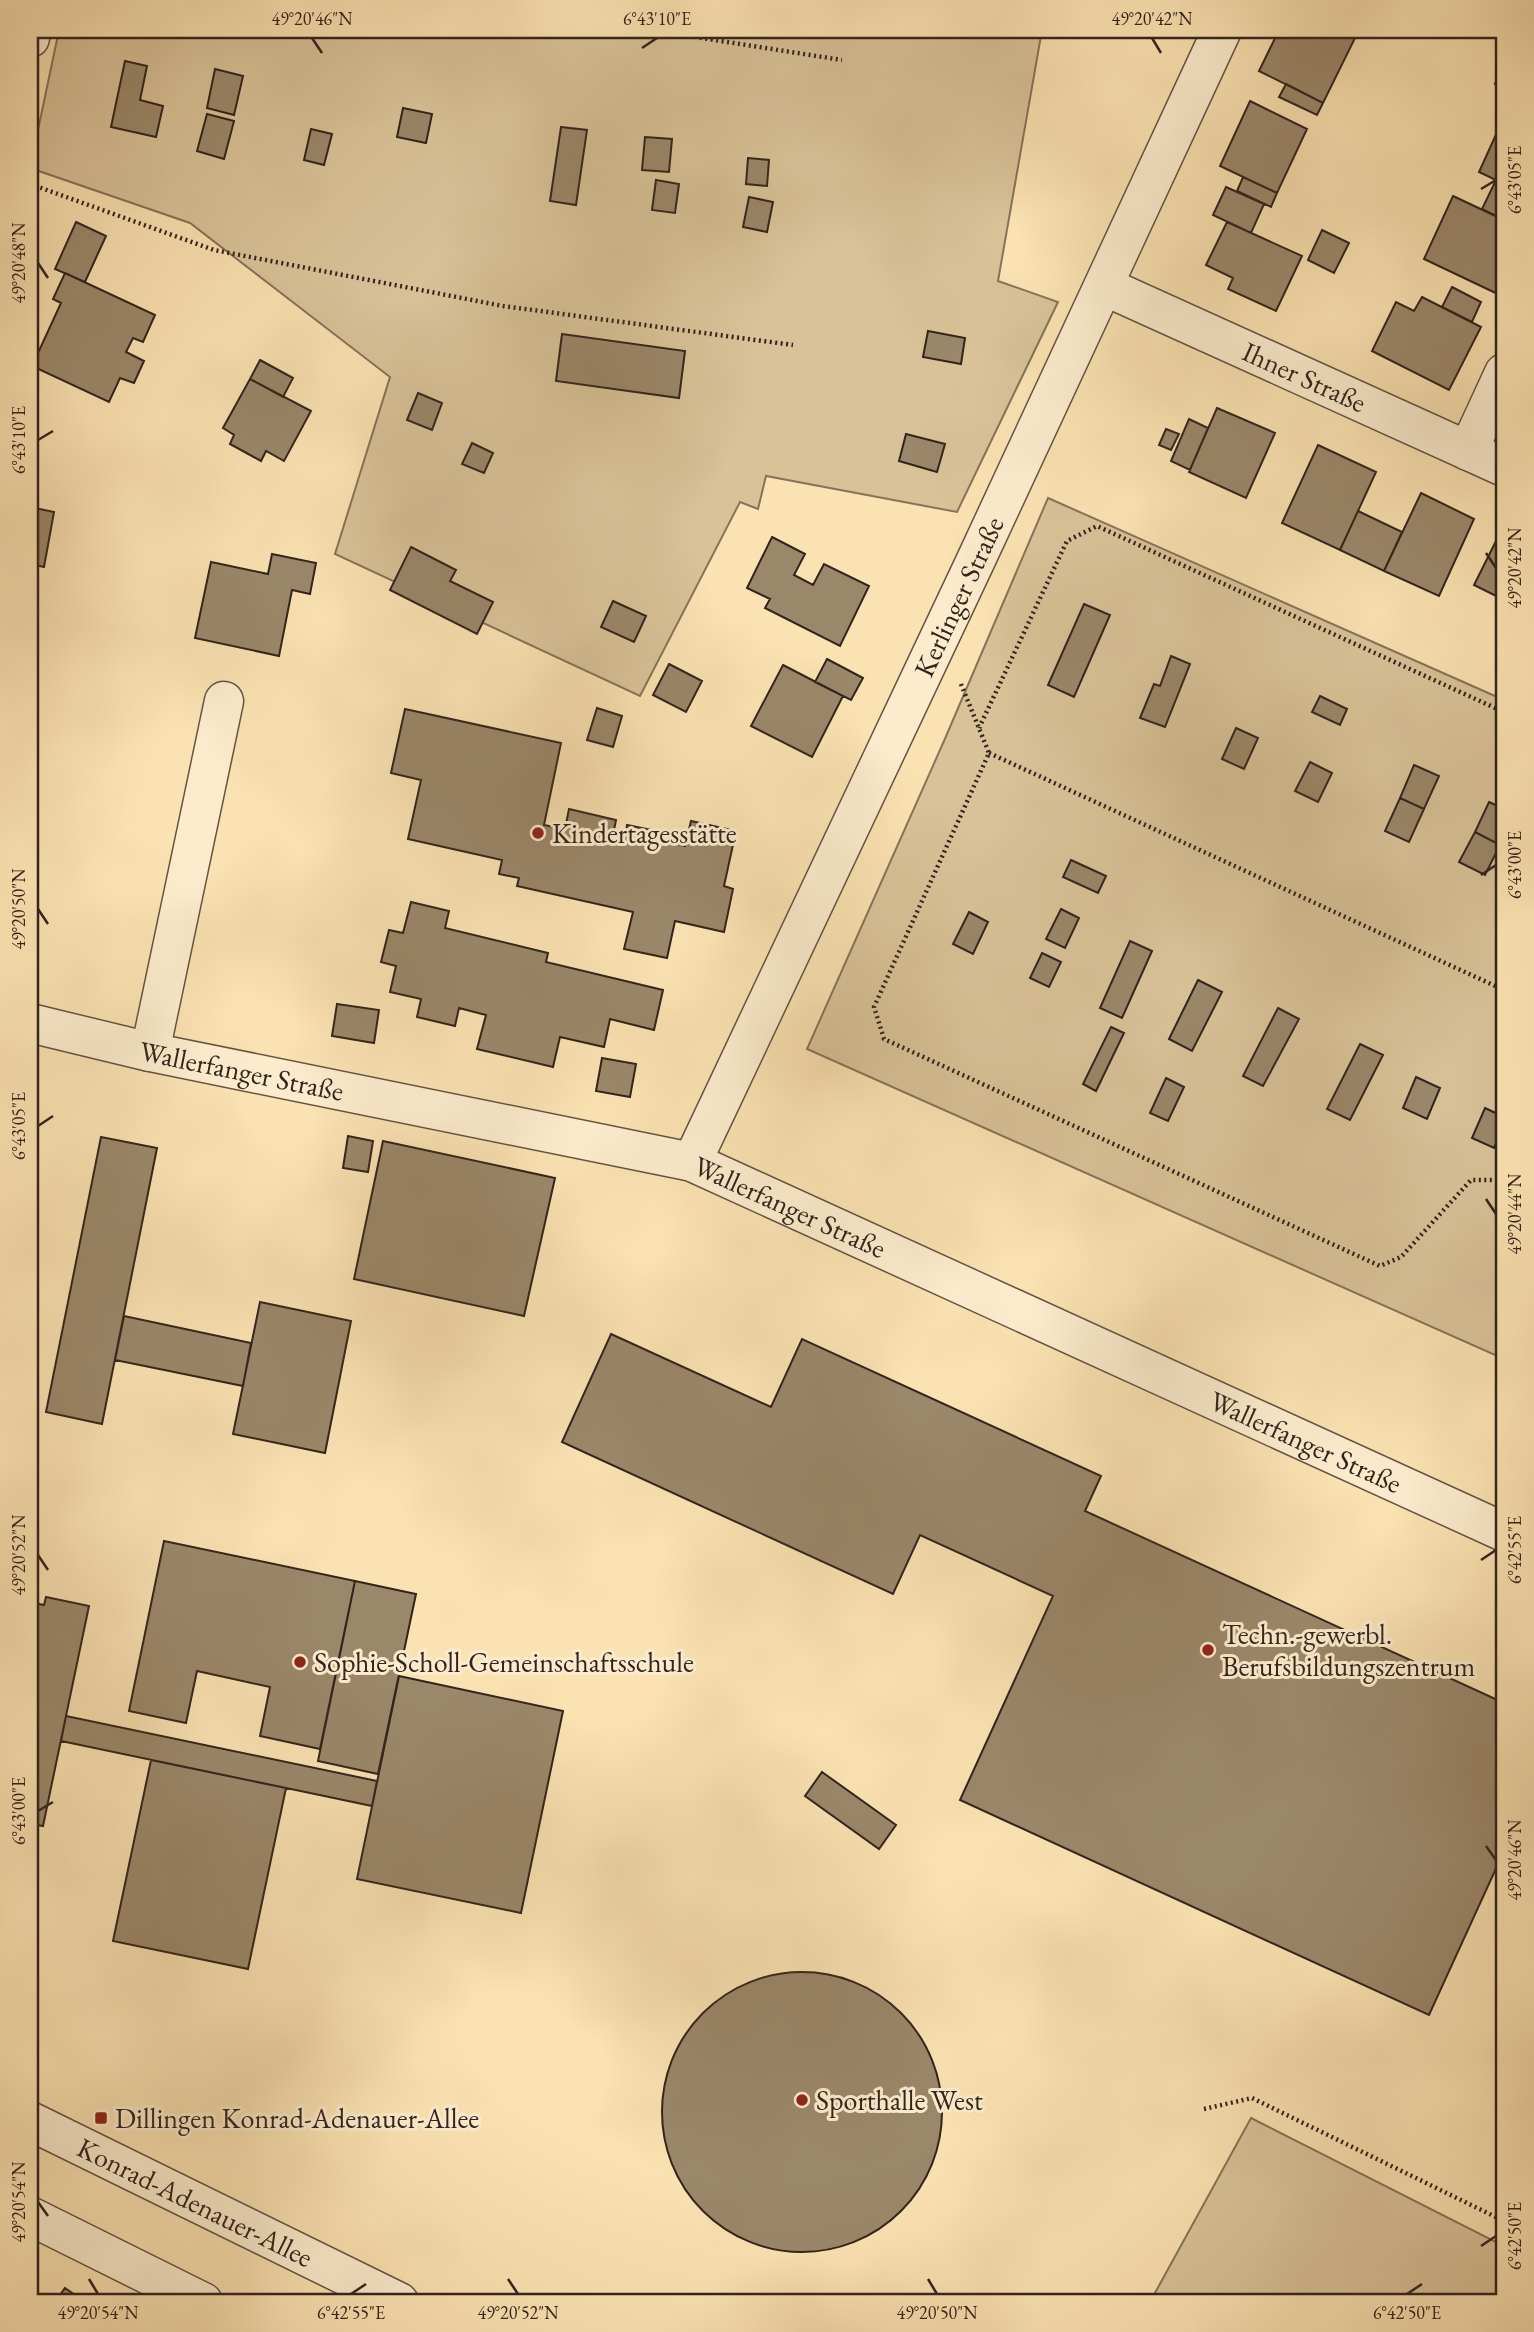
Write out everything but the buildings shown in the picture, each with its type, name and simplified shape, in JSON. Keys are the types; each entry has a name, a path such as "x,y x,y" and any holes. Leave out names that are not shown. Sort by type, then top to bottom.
{"street":[{"path":"30,38 31,30"},
{"name":"Kerlinger Straße","path":"692,1162 1222,30"},
{"name":"Ihner Straße","path":"1104,286 1504,467"},
{"path":"1468,451 1504,373"},
{"path":"150,1052 224,701"},
{"name":"Wallerfanger Straße","path":"30,1023 150,1052 692,1162 1504,1532"},
{"name":"Konrad-Adenauer-Allee","path":"30,2121 399,2302"},
{"path":"30,2216 194,2300"}],"path":[{"path":"651,30 842,60"},
{"path":"30,184 214,250 503,306 793,345"},
{"path":"979,728 1067,541 1097,526 1504,712"},
{"path":"941,634 989,753 1504,990"},
{"path":"989,753 874,1007 884,1039 1380,1266 1401,1257 1471,1180 1504,1180"},
{"path":"1204,2109 1252,2098 1504,2221"}],"shaded area":[{"path":"59,30 1042,30 998,281 1058,302 957,512 766,476 758,509 740,502 640,696 335,554 390,377 190,223 30,168"},
{"path":"1048,498 1504,700 1504,1359 807,1049"},
{"path":"1251,2118 1504,2246 1504,2302 1150,2302"}],"place":[{"name":"Kindertagesstätte","path":"538,833"},
{"name":"Techn.-gewerbl. Berufsbildungszentrum","path":"1208,1650"},
{"name":"Sophie-Scholl-Gemeinschaftsschule","path":"300,1662"},
{"name":"Sporthalle West","path":"802,2100"},
{"name":"Dillingen Konrad-Adenauer-Allee","path":"101,2118"}]}
